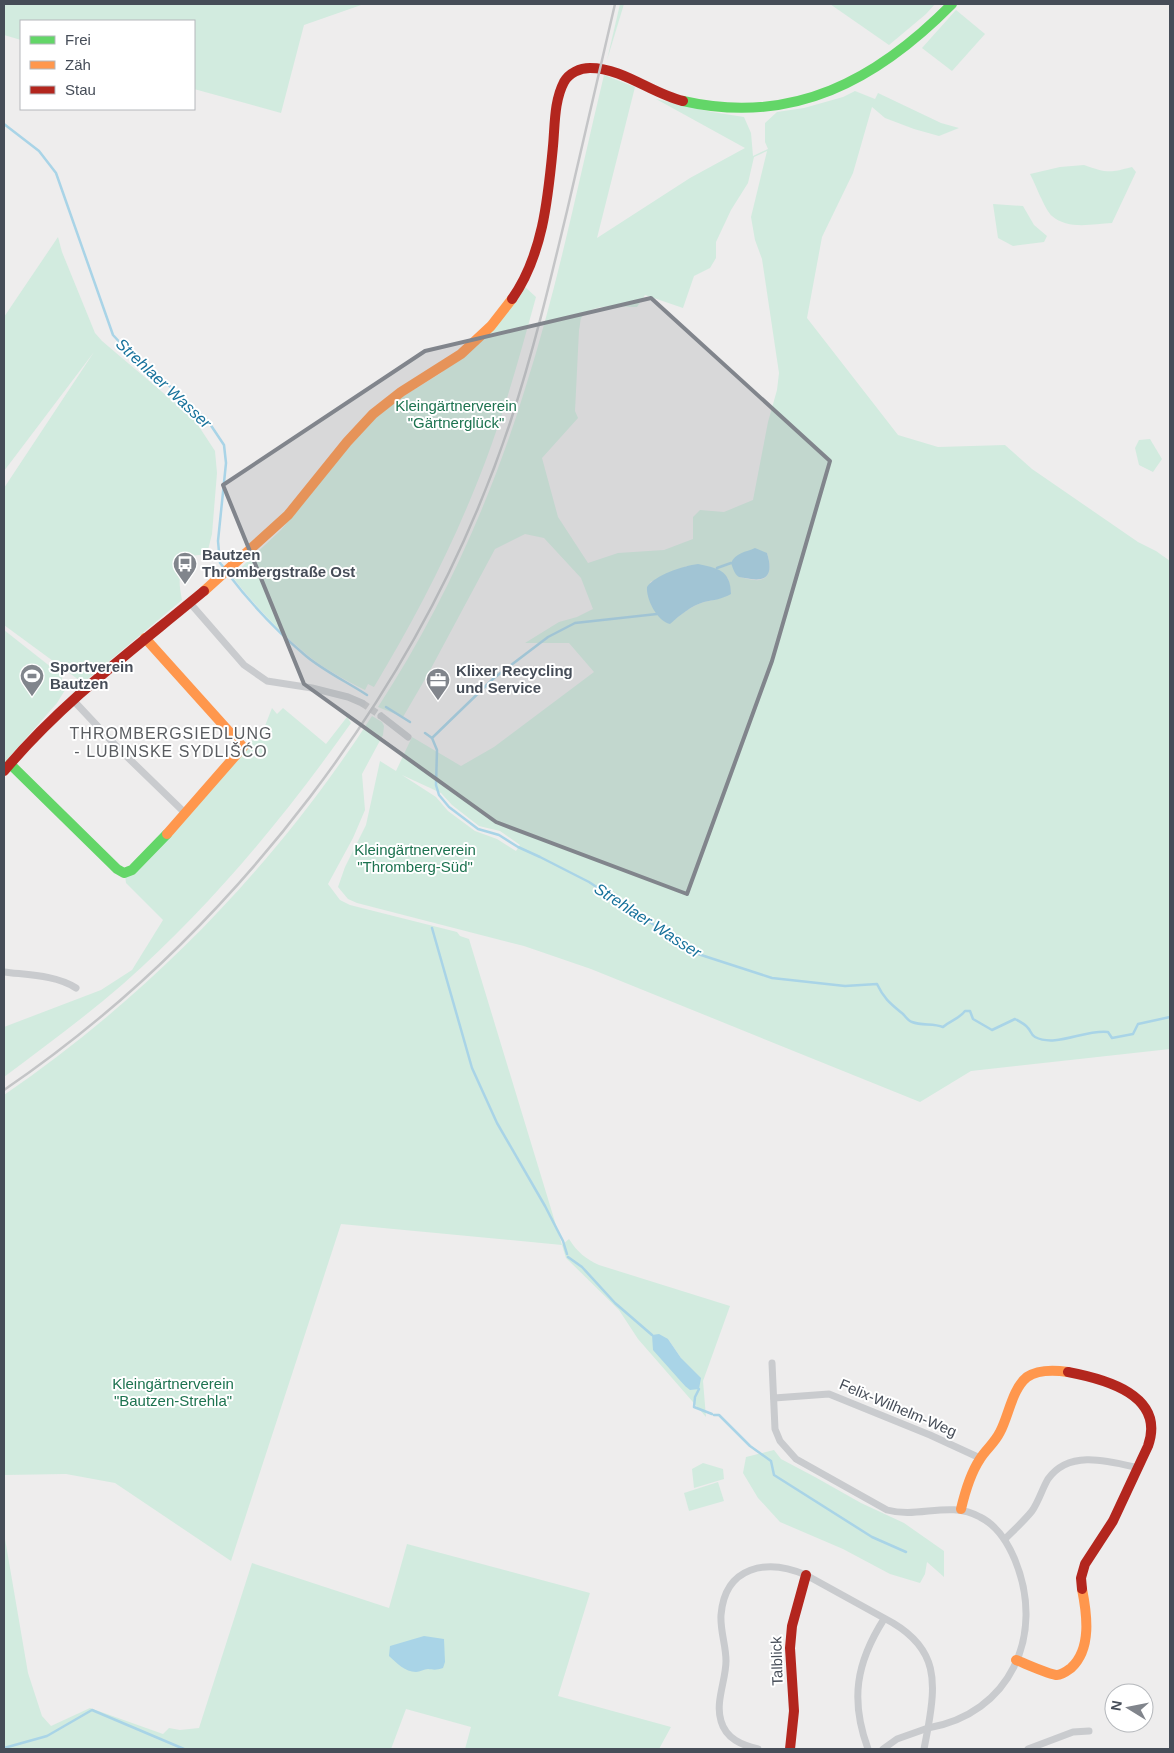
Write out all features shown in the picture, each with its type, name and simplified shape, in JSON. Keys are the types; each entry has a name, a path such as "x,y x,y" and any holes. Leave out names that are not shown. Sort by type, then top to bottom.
{"street":[{"path":"145,638 243,748 184,813 181,819 132,870 124,873 117,869 7,767 43,728 73,700 145,638 226,573 279,524 371,416 402,390 454,359 480,337 514,297 522,284 534,255 546,208 558,97 567,78 573,72 582,68 599,69 617,74 667,96 723,108 775,106 802,101 855,81 906,47 952,4"},
{"path":"190,602 244,665 254,673 268,681 348,696 362,703"},
{"path":"73,700 118,748 184,813"},
{"path":"381,716 408,737"},
{"path":"4,972 58,980 76,988"},
{"path":"772,1363 775,1429 780,1441 796,1459 888,1510 899,1513 961,1509 981,1517 1005,1539 1018,1566 1023,1583 1026,1624 1022,1644 1010,1675 1001,1688 974,1712 945,1725 928,1728 897,1739 883,1749"},
{"path":"961,1509 966,1488 980,1458 993,1444 1004,1424 1018,1388 1025,1378 1034,1373 1048,1370 1105,1381 1124,1389 1138,1400 1149,1414 1152,1424 1151,1437 1138,1468 1120,1509 1105,1536 1086,1562 1082,1573 1081,1590 1086,1612 1086,1626 1082,1648 1072,1669 1064,1674 1057,1675 1016,1660"},
{"name":"Felix-Wilhelm-Weg","path":"774,1398 829,1394 930,1435 980,1458"},
{"path":"1005,1539 1033,1509 1049,1478 1066,1464 1090,1459 1138,1468"},
{"path":"758,1749 743,1747 737,1743 720,1720 720,1696 726,1662 722,1615 728,1590 736,1578 749,1571 777,1566 791,1568 806,1574 903,1629 915,1640 928,1661 934,1688 924,1749"},
{"name":"Talblick","path":"790,1749 794,1711 790,1648 792,1626 806,1574"},
{"path":"868,1749 858,1711 859,1676 865,1655 884,1619"},
{"path":"1028,1749 1073,1732 1089,1731"}],"highlighted area":[{"path":"651,298 830,461 772,661 687,894 496,822 304,684 223,485 425,351"}],"green space":[{"path":"4,4 364,4 304,25 281,113 195,89 195,20 20,20 20,40 4,35"},
{"path":"620,4 624,4 607,60"},
{"path":"830,4 935,4 889,45"},
{"path":"956,10 985,34 952,71 922,48"},
{"name":"Kleingärtnerverein \"Thromberg-Süd\"","path":"604,75 635,87 597,238 690,178 745,148 656,99 712,112 744,117 751,133 753,156 768,149 765,142 765,123 777,112 804,108 843,97 855,91 875,99 878,93 941,123 959,128 939,136 885,118 872,107 853,173 822,237 807,318 898,435 938,447 1005,445 1032,469 1138,542 1170,561 1170,1049 971,1071 920,1102 591,969 524,946 357,903 348,899 338,887 345,867 366,825 380,761 396,771 412,737 461,766 494,747 594,672 569,643 525,643 559,622 577,617 593,609 581,578 544,538 525,534 495,549 403,717 378,707 444,593 480,513 512,431 548,311","holes":["767,151 751,217 755,240 762,259 779,373 753,500 724,512 700,510 693,517 693,539 664,550 618,553 588,563 558,517 542,458 578,418 575,411 581,318 586,313 599,307 637,307 645,295 683,308 694,276 710,268 716,258 716,242 731,210 748,183 754,157","767,553 769,561 767,576 757,580 739,577","687,566 728,578 731,593 695,606 670,623 650,582","402,775 441,793 452,805 479,826 500,831 520,845 516,851 497,839 475,831 448,811 436,797"]},
{"path":"1084,165 1108,171 1132,167 1136,172 1112,223 1073,225 1058,220 1046,208 1030,174 1060,167"},
{"path":"993,204 1023,206 1034,225 1047,236 1044,242 1013,246 998,238"},
{"path":"58,237 62,252 95,333 194,419 215,451 217,473 212,534 207,554 191,556 181,572 180,587 182,600 83,683 4,625 4,488 94,352 4,471 4,317"},
{"name":"Kleingärtnerverein \"Gärtnerglück\"","path":"524,286 536,297 506,400 480,475 449,548 413,619 374,687 368,684 365,690 334,674 306,654 267,617 232,576 281,530 360,432 381,410 441,373"},
{"path":"1150,439 1162,459 1153,472 1139,465 1135,448 1139,440"},
{"name":"Sportverein Bautzen","path":"4,630 61,675 65,690 57,703 4,763"},
{"path":"272,708 277,714 283,708 326,744 347,717 351,723 272,827 216,893 186,924 109,996 4,1077 4,1027 101,990 132,970 163,920 126,883 125,875 245,747 263,731"},
{"name":"Kleingärtnerverein \"Bautzen-Strehla\"","path":"372,716 382,722 384,726 383,735 362,774 365,810 353,838 328,884 340,900 350,905 457,932 460,936 469,939 562,1245 341,1224 231,1561 115,1483 66,1474 4,1475 4,1095 110,1015 207,924 295,824 335,771"},
{"path":"569,1239 582,1255 599,1265 730,1306 703,1381 706,1417 638,1339 619,1310 566,1258 562,1245","holes":["668,1339 681,1358 685,1386 674,1372"]},
{"path":"774,1450 781,1459 861,1503 904,1523 944,1551 944,1577 927,1562 925,1574 920,1583 890,1574 843,1549 780,1522 758,1498 743,1473 746,1457"},
{"path":"703,1463 723,1469 724,1479 694,1488 692,1469"},
{"path":"718,1482 724,1501 689,1511 684,1493"},
{"path":"4,1533 28,1673 42,1716 51,1726 90,1708 163,1734 169,1728 180,1730 199,1728 252,1563 389,1608 407,1544 590,1593 558,1696 671,1727 659,1749 465,1749 471,1727 406,1709 391,1749 4,1749"}],"water":[{"path":"755,548 767,553 768,573 763,578 758,579 739,577 731,563 741,553"},
{"path":"698,564 722,571 729,580 731,594 695,606 670,624 665,622 653,609 648,597 647,587 663,575 677,569"},
{"path":"659,1334 668,1339 681,1358 701,1378 699,1389 690,1390 685,1386 653,1350 652,1335"},
{"path":"424,1636 444,1639 445,1662 443,1668 412,1672 401,1667 389,1656 390,1646"}],"waterway":[{"name":"Strehlaer Wasser","path":"4,124 39,151 56,173 113,335 134,358 172,388 208,421 224,445 226,463 218,541 220,563 226,570"},
{"path":"717,568 731,563"},
{"name":"Strehlaer Wasser","path":"229,575 265,617 306,656 328,672 367,695"},
{"path":"432,738 494,678 548,637 575,623 657,614"},
{"path":"386,707 410,722"},
{"name":"Strehlaer Wasser","path":"425,733 432,738 437,750 436,785 439,795 449,807 478,829 499,835 518,847 589,882 698,954 772,978 845,986 877,984 882,994 909,1021 920,1024 943,1027 965,1011 970,1011 973,1019 992,1030 1015,1019 1025,1025 1035,1037 1043,1040 1052,1040 1099,1032 1108,1032 1112,1038 1133,1034 1138,1024 1170,1017"},
{"path":"432,928 472,1068 497,1123 545,1206 563,1241 567,1254"},
{"path":"568,1257 582,1267 615,1303 652,1335"},
{"path":"699,1389 695,1397 694,1407 712,1414"},
{"path":"714,1415 719,1415 750,1446 771,1461 774,1475 872,1537 906,1552"},
{"path":"4,1748 47,1736 92,1710 184,1749"}],"tunnel":[{"path":"362,703 381,716"}],"railway":[{"path":"4,1090 88,1027 168,957 242,880 310,797 372,709 426,617 472,521 510,423 534,344 615,4"}],"traffic: fast":[{"path":"683,101 723,107 761,107 797,101 831,90 863,75 894,55 952,4"},
{"path":"10,764 117,869 124,873 132,870 167,834"}],"traffic: slow":[{"path":"204,591 288,515 347,442 373,414 401,392 461,354 491,326 512,299"},
{"path":"145,638 243,747 167,834"},
{"path":"961,1509 973,1471 982,1455 1000,1432 1014,1395 1022,1382 1032,1374 1042,1371 1068,1372"},
{"path":"1016,1660 1057,1675 1063,1674 1071,1668 1078,1660 1085,1641 1086,1620 1082,1589"}],"traffic: jam":[{"path":"512,299 531,264 542,226 549,186 558,97 566,79 582,69 602,69 614,72 671,98 683,101"},
{"path":"4,771 27,745 75,698 204,591"},
{"path":"1068,1372 1099,1379 1129,1392 1140,1402 1148,1414 1151,1428 1148,1446 1113,1521 1085,1564 1081,1578 1082,1589"},
{"path":"790,1749 794,1711 790,1648 792,1626 806,1575"}],"place":[{"name":"Bautzen Thrombergstraße Ost","path":"185,585"},
{"name":"Sportverein Bautzen","path":"32,697"},
{"name":"Klixer Recycling und Service","path":"438,701"}],"district":[{"name":"THROMBERGSIEDLUNG - LUBINSKE SYDLIŠĆO","path":"171,742"}]}
